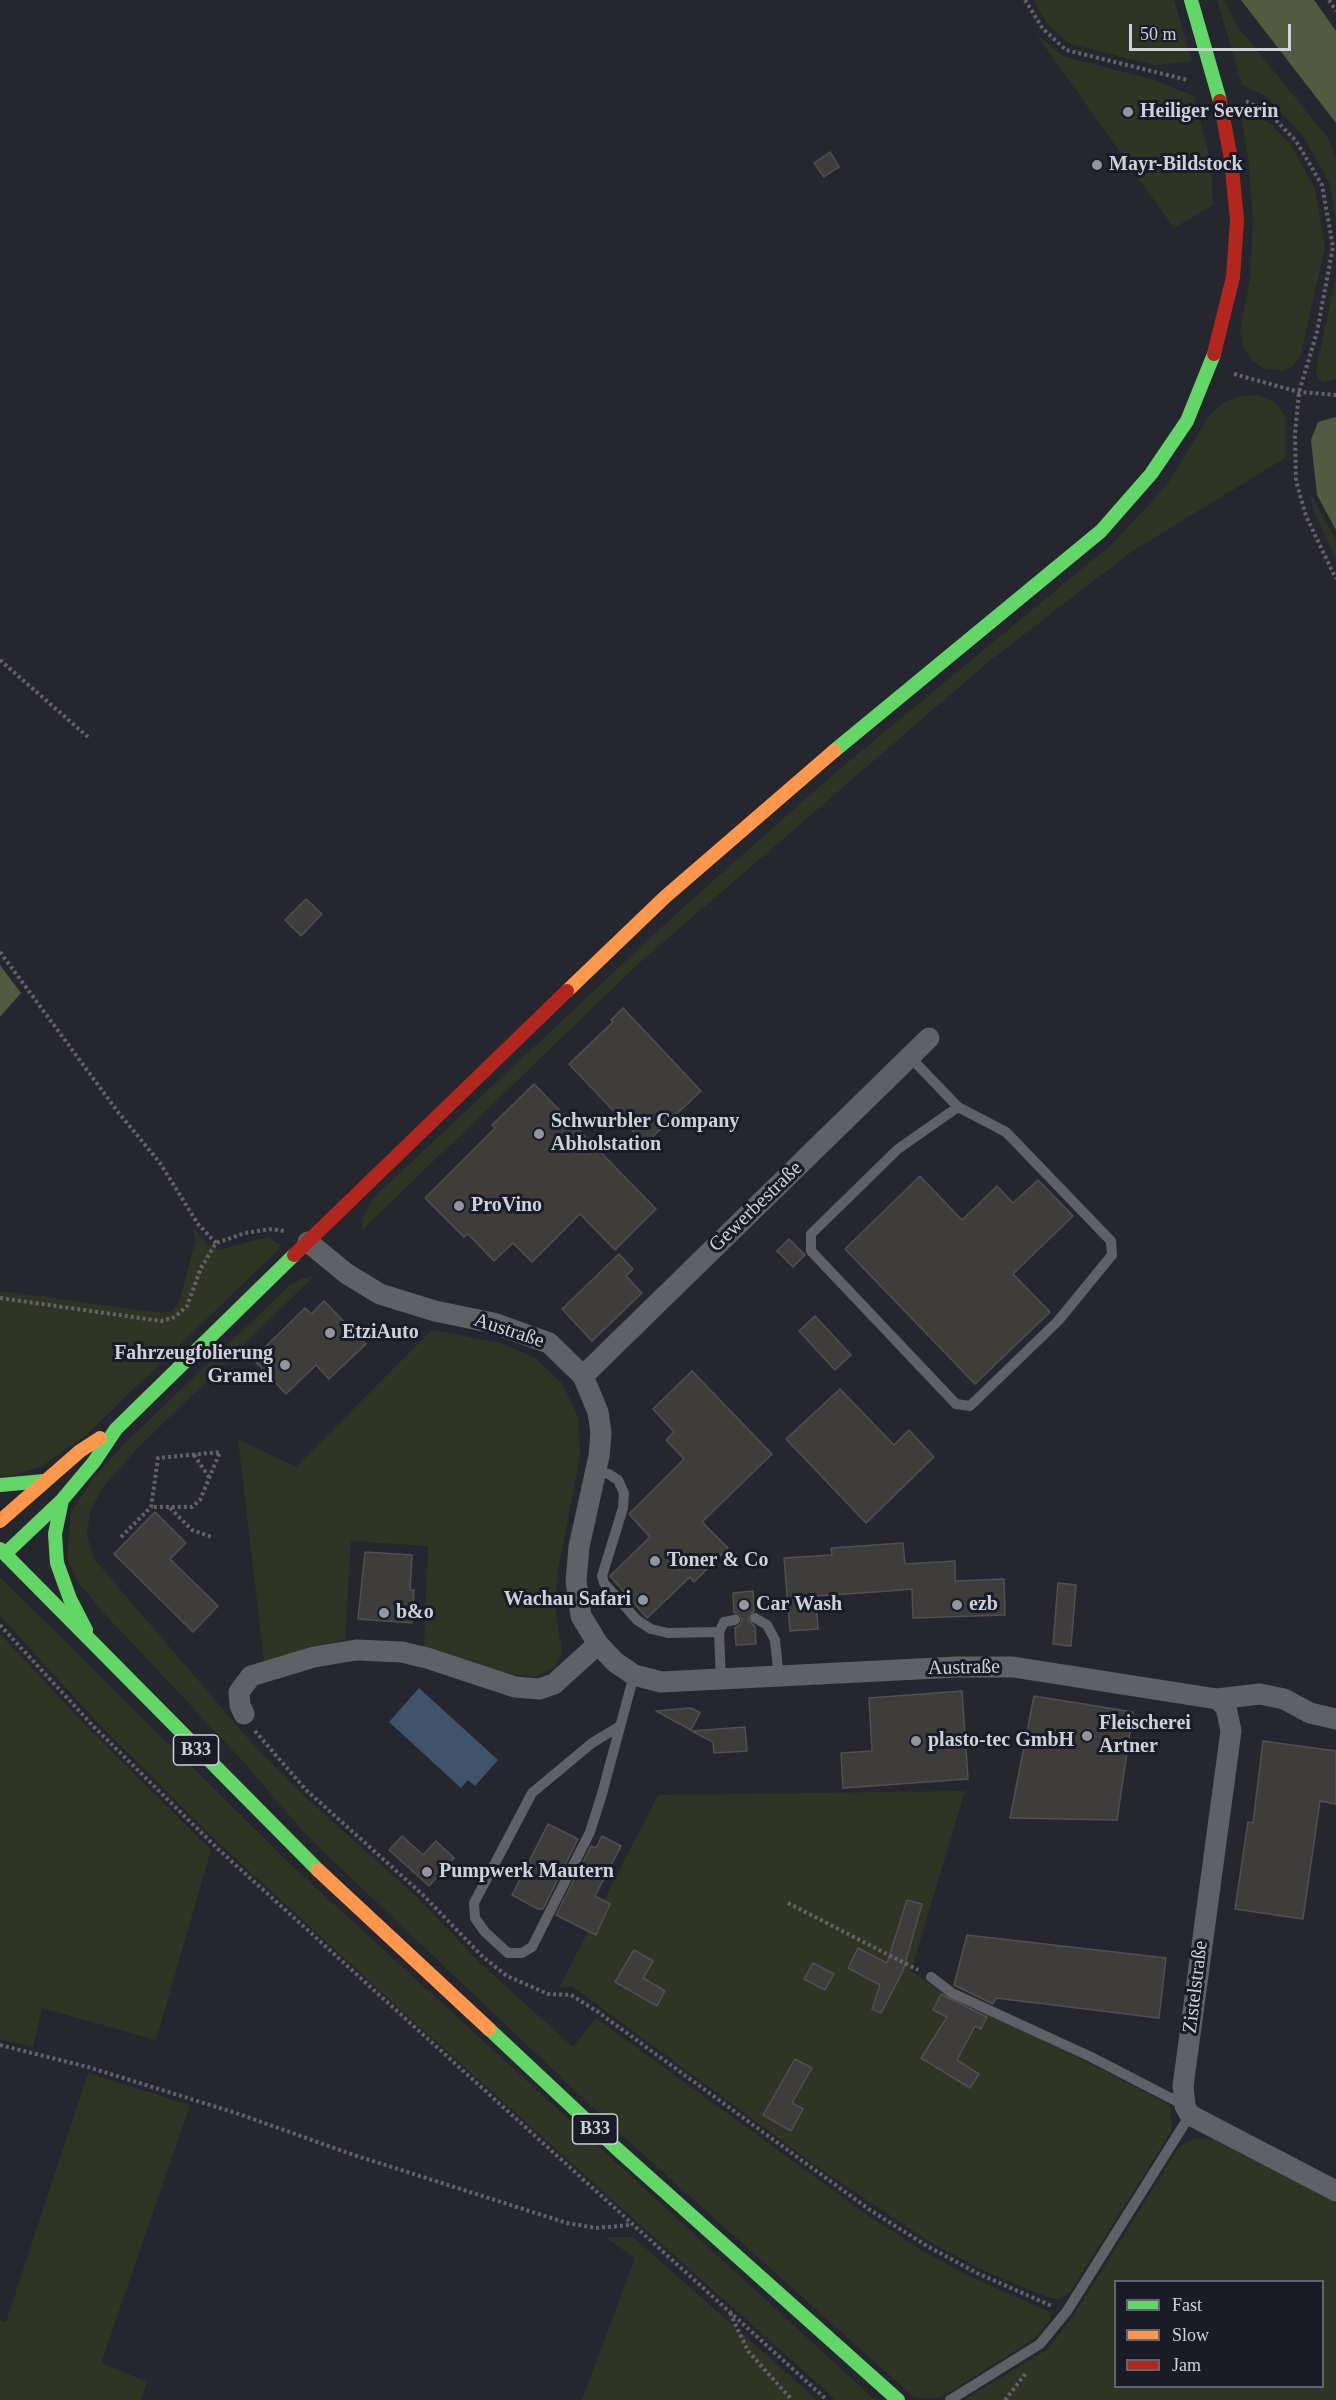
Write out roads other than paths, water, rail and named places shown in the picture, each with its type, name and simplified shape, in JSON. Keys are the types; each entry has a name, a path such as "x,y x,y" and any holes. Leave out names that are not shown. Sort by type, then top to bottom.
{"main road":[{"path":"3,1551 62,1500 94,1462 116,1429 665,897 824,759 1101,531 1151,474 1187,421 1211,365 1233,276 1236,220 1232,159 1222,108 1191,0"},
{"path":"0,1521 80,1450 116,1429"},
{"path":"0,1485 12,1486 44,1481"},
{"name":"B33","path":"62,1500 54,1534 57,1563 70,1599 94,1646"},
{"name":"B33","path":"3,1551 315,1868 607,2140 898,2400"}],"street":[{"name":"Gewerbestraße","path":"583,1376 929,1038"},
{"name":"Austraße","path":"308,1242 347,1274 380,1294 435,1311 493,1323 549,1343 583,1376 598,1412 601,1433 596,1471 579,1547 576,1581 581,1616 598,1644 615,1662 634,1675 661,1682 1013,1667 1217,1699 1260,1694 1284,1699 1310,1713 1336,1719"},
{"path":"244,1714 238,1697 251,1676 314,1657 356,1650 402,1652 515,1687 539,1689 554,1684 598,1644"},
{"name":"Zistelstraße","path":"1188,2110 1183,2086 1231,1731 1226,1707 1217,1699"},
{"path":"1188,2110 1336,2191"}],"lane":[{"path":"910,1057 958,1107 1006,1132 1111,1240 1112,1255 1058,1321 970,1406 956,1404 811,1251 811,1234 898,1149 958,1107"},
{"path":"596,1471 609,1474 618,1480 624,1493 623,1508 602,1576 604,1583 637,1620 651,1629 668,1633 719,1632"},
{"path":"755,1618 767,1625 775,1640 779,1678"},
{"path":"721,1680 719,1632 724,1622 735,1620"},
{"path":"620,1726 592,1743 532,1793 474,1903 475,1918 485,1932 508,1953 522,1953 532,1947 590,1832 620,1726 634,1675"},
{"path":"931,1977 952,1993 1091,2058 1188,2110 1067,2311 1041,2344 950,2400"}],"water":[{"path":"419,1688 498,1760 475,1786 468,1780 461,1788 389,1722"}],"place":[{"name":"Heiliger Severin","path":"1128,112"},
{"name":"Mayr-Bildstock","path":"1097,165"},
{"name":"Schwurbler Company Abholstation","path":"539,1134"},
{"name":"ProVino","path":"459,1206"},
{"name":"EtziAuto","path":"330,1333"},
{"name":"Fahrzeugfolierung Gramel","path":"285,1365"},
{"name":"Toner & Co","path":"655,1561"},
{"name":"Wachau Safari","path":"643,1600"},
{"name":"Car Wash","path":"744,1605"},
{"name":"ezb","path":"957,1605"},
{"name":"b&o","path":"384,1613"},
{"name":"Fleischerei Artner","path":"1087,1736"},
{"name":"plasto-tec GmbH","path":"916,1741"},
{"name":"Pumpwerk Mautern","path":"427,1872"}]}
